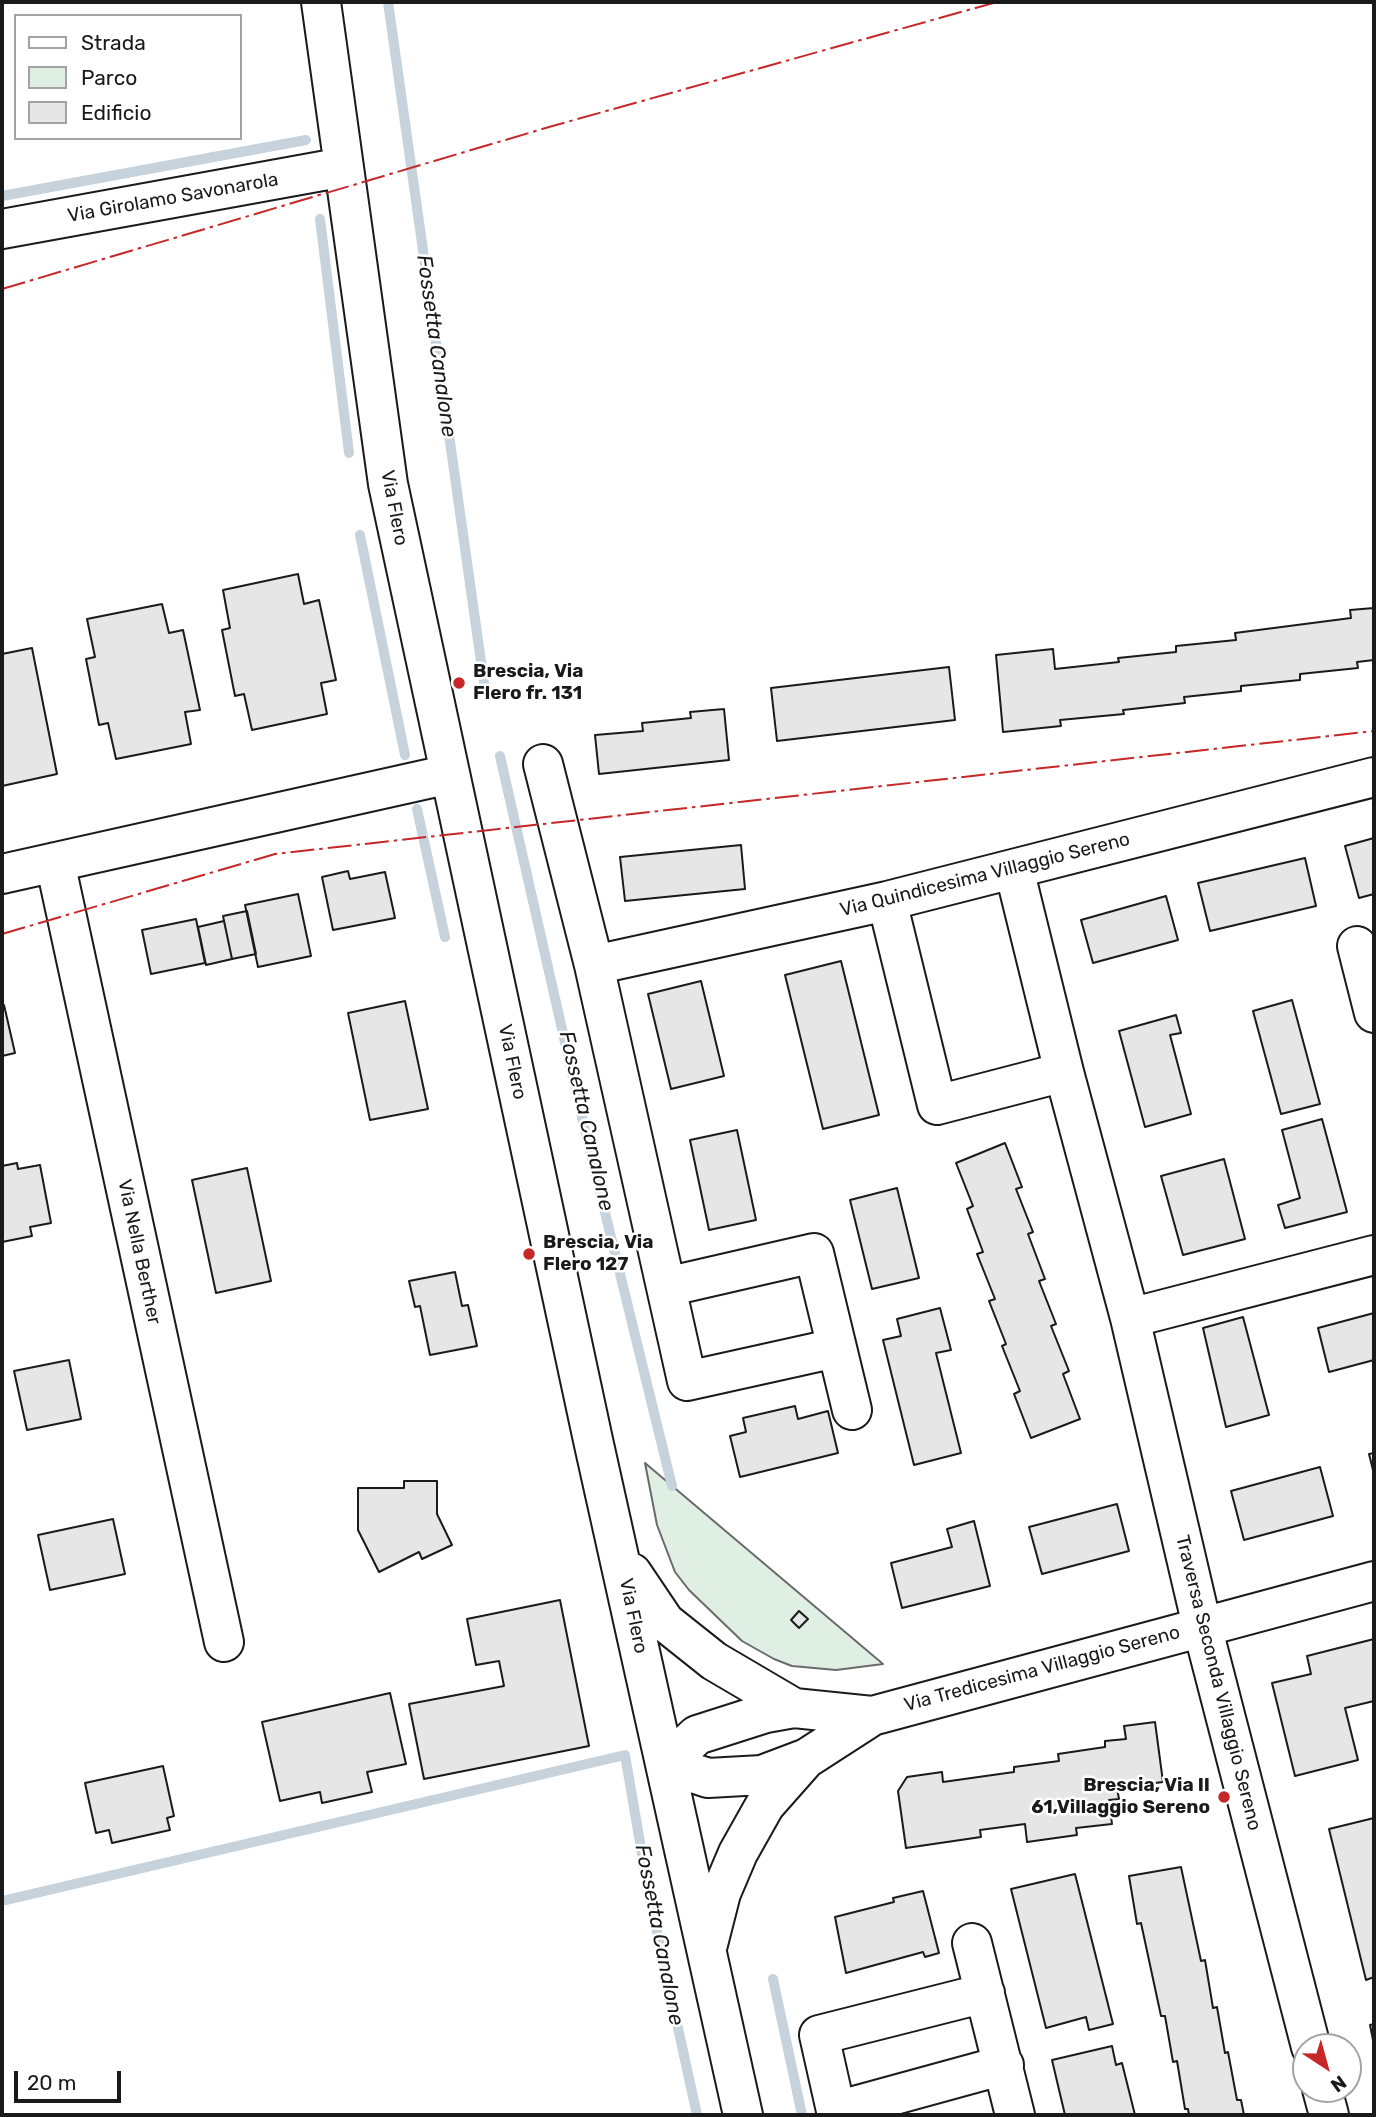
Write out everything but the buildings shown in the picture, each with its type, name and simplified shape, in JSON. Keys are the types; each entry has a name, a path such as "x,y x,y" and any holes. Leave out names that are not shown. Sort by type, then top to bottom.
{"street":[{"name":"Via Flero","path":"321,2 388,484 743,2115"},
{"name":"Via Girolamo Savonarola","path":"2,229 344,167"},
{"path":"543,764 594,965 687,1381 836,1348"},
{"path":"2,874 450,774"},
{"name":"Via Quindicesima Villaggio Sereno","path":"594,965 887,901 1374,777"},
{"name":"Via Nella Berther","path":"55,862 224,1642"},
{"name":"Traversa Seconda Villaggio Sereno","path":"1014,869 1064,1072 1130,1318 1202,1626 1307,2033"},
{"path":"887,901 937,1105 1064,1072"},
{"path":"1357,946 1374,1013"},
{"path":"666,1287 814,1253 852,1410"},
{"path":"1130,1318 1374,1255"},
{"name":"Via Tredicesima Villaggio Sereno","path":"619,1551 664,1622 714,1661 794,1707"},
{"name":"Via Tredicesima Villaggio Sereno","path":"872,1716 794,1707 736,1721 697,1735 666,1764 708,1778 762,1775 807,1758 872,1716 1374,1581"},
{"name":"Via Tredicesima Villaggio Sereno","path":"706,1953 721,1893 738,1853 765,1805 807,1758"},
{"path":"972,1943 1015,2115"},
{"path":"985,1993 819,2035 836,2113 1004,2065"}],"green space":[{"path":"645,1463 883,1664 836,1670 792,1666 742,1641 689,1590 675,1572 657,1525"}],"waterway":[{"name":"Fossetta Canalone","path":"388,2 485,690"},
{"name":"Fossetta Canalone","path":"2,196 306,140"},
{"name":"Fossetta Canalone","path":"320,219 349,453"},
{"name":"Fossetta Canalone","path":"360,535 405,755"},
{"name":"Fossetta Canalone","path":"500,756 587,1139 672,1486"},
{"name":"Fossetta Canalone","path":"417,809 445,937"},
{"path":"2,1901 625,1755 649,1895 697,2115"},
{"name":"Fossetta Canalone","path":"773,1979 802,2115"}],"power":[{"path":"2,289 549,127 997,2"},
{"path":"2,934 275,854 1374,731"}],"place":[{"name":"Brescia, Via Flero fr. 131","path":"459,683"},
{"name":"Brescia, Via Flero 127","path":"529,1254"},
{"name":"Brescia, Via II 61,Villaggio Sereno","path":"1224,1797"}]}
